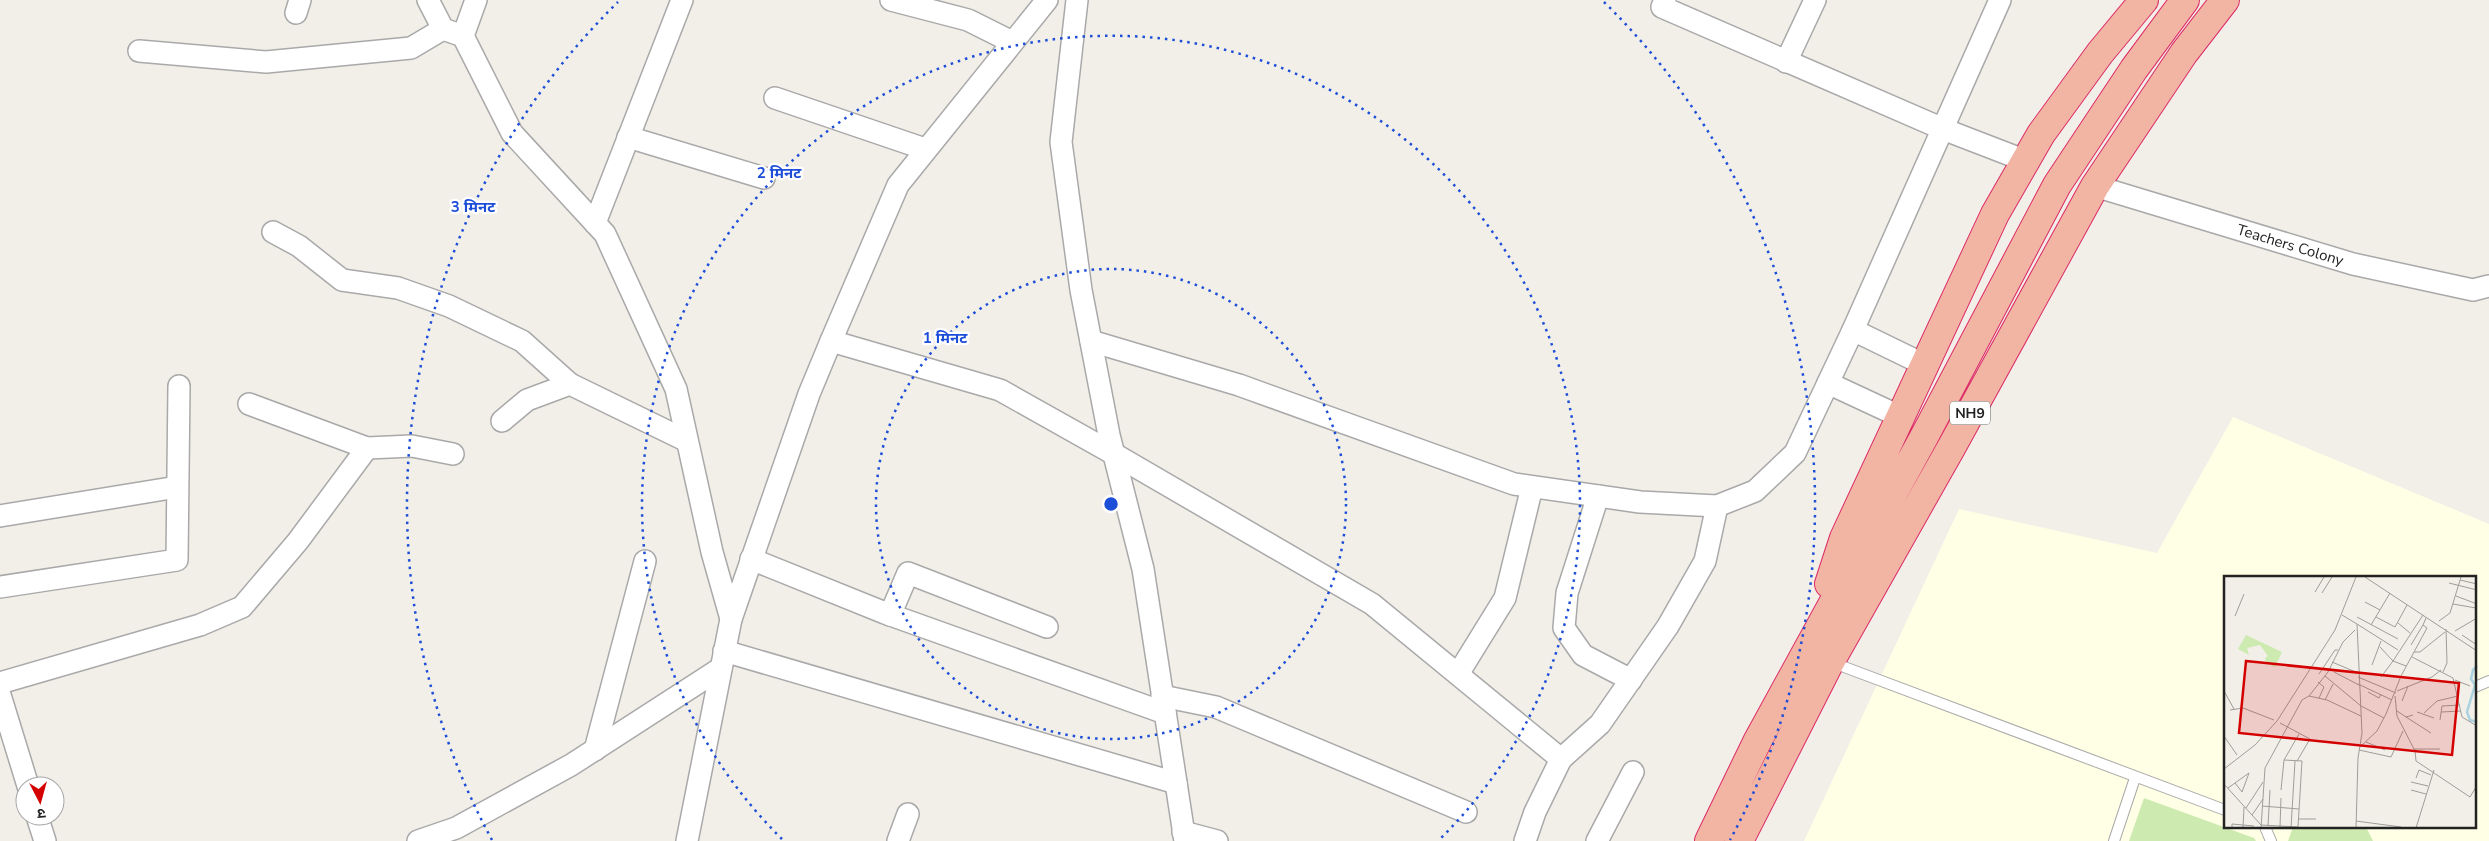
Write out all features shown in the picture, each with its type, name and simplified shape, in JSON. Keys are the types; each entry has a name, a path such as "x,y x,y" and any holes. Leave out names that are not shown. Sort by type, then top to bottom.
{"highway":[{"path":"1819,656 1844,538 1995,214 2041,134 2100,53 2144,0"},
{"name":"NH9","path":"1738,841 1819,656 2057,185 2134,69 2185,0"},
{"name":"NH9","path":"1709,841 1757,742 1819,656 1956,439 2095,186 2184,53 2225,0"}],"street":[{"path":"428,0 453,33 512,133 605,234 676,389 712,552 730,619"},
{"path":"139,51 266,62 411,48 453,33 476,0"},
{"path":"595,223 682,0"},
{"path":"891,0 968,20 1012,42"},
{"path":"688,841 730,619 809,394 831,341 898,185 925,149 1047,0"},
{"path":"1077,0 1061,142 1081,290 1114,454 1143,569 1184,837 1217,841"},
{"path":"1665,0 1662,7 1786,62 1942,129 2026,160"},
{"path":"1786,62 1814,0"},
{"path":"1091,341 1239,386 1514,484 1640,502 1717,506 1756,491 1795,452 1853,330 2000,0"},
{"path":"775,98 925,149"},
{"path":"628,137 764,178"},
{"name":"Teachers Colony","path":"2095,186 2353,264 2473,290 2489,286"},
{"path":"273,232 299,246 342,280 407,291 449,306 522,341 570,384 687,441"},
{"path":"1853,330 1925,365"},
{"path":"831,341 1000,390 1114,454 1372,604 1561,759"},
{"path":"1828,383 1901,417"},
{"path":"502,421 528,400 570,384"},
{"path":"0,587 177,560 179,386"},
{"path":"249,404 367,448 412,446 453,454"},
{"path":"0,683 200,625 242,607 298,541 367,448"},
{"path":"0,516 177,487"},
{"path":"1458,674 1505,598 1532,487"},
{"path":"1598,496 1567,592 1564,628 1583,655 1631,680"},
{"path":"1525,841 1535,812 1561,759 1600,724 1668,626 1705,561 1717,506"},
{"path":"752,559 890,615 1164,704 1216,707 1466,812"},
{"path":"595,750 644,561"},
{"path":"890,615 908,572 1047,627"},
{"path":"418,841 456,828 595,750 722,660"},
{"path":"722,660 1176,783"},
{"path":"0,696 25,776"},
{"path":"1597,841 1633,772"},
{"path":"898,841 908,814"},
{"path":"40,826 45,841"}],"lane":[{"path":"1819,656 2135,778 2224,810"},
{"path":"2476,687 2489,681"},
{"path":"2114,841 2135,778"},
{"path":"2265,828 2271,841"}],"shaded area":[{"path":"2233,417 2489,524 2489,841 1804,841 1959,509 2157,553"}],"green space":[{"path":"2144,798 2254,838 2256,841 2129,841"},
{"path":"2293,828 2366,828 2373,841 2288,841"}]}
